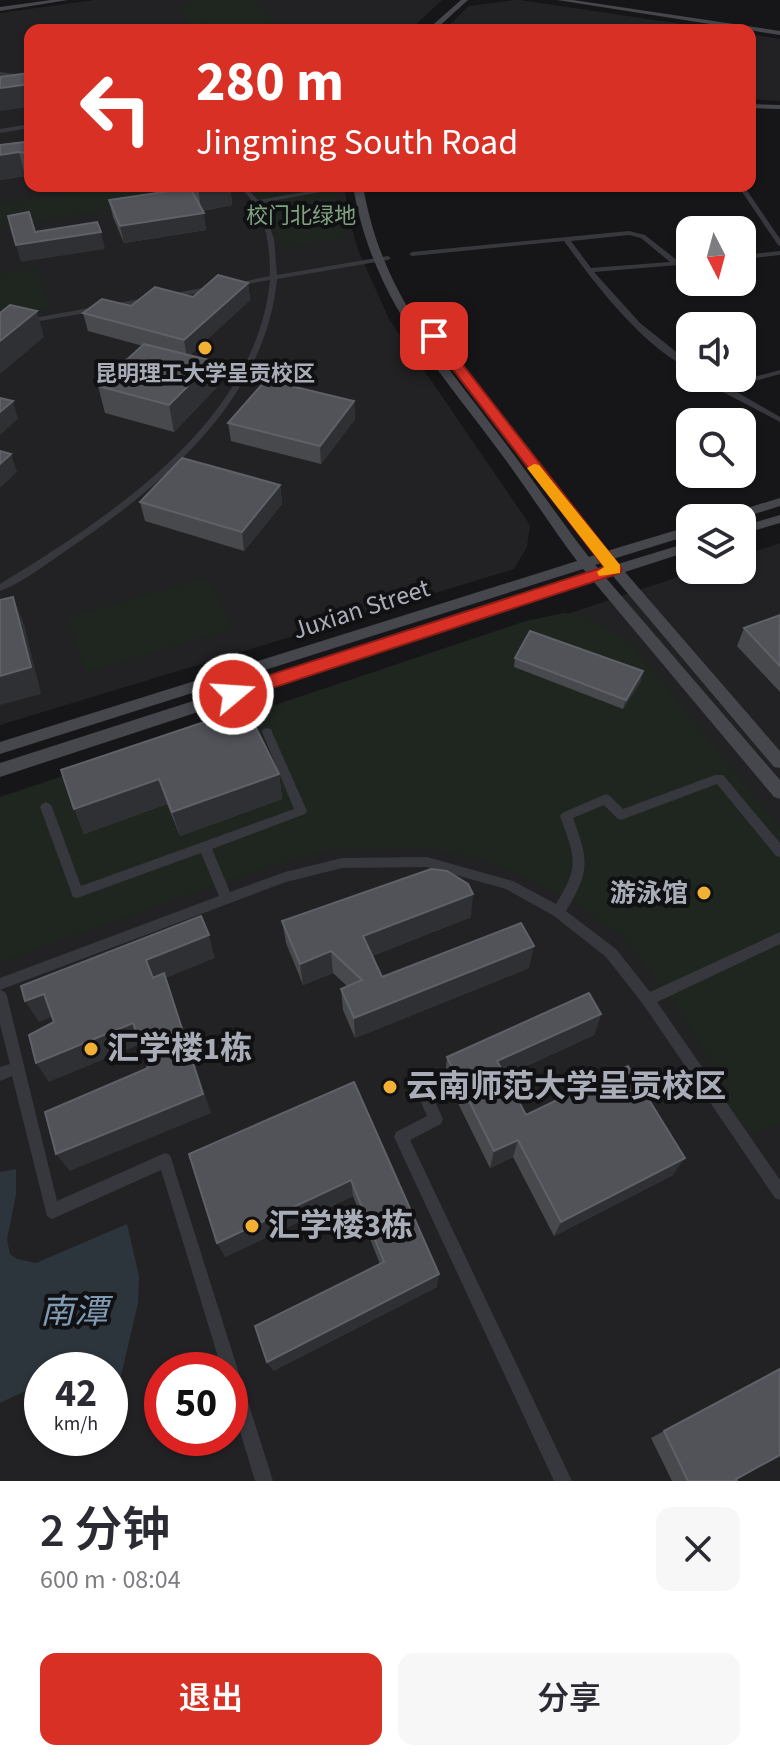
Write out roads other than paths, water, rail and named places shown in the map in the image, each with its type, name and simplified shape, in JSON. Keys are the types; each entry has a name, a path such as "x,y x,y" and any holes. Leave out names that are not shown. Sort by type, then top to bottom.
{"main road":[{"path":"0,9 65,0"},
{"path":"429,24 455,0"},
{"path":"438,24 465,0"},
{"path":"560,0 736,24"},
{"path":"589,0 742,24"},
{"path":"756,26 780,30"},
{"path":"756,27 780,30"},
{"path":"756,106 780,107"},
{"path":"359,192 364,222 382,259 447,355 609,563 780,762"},
{"path":"370,192 382,259 393,292 435,357 591,569 780,792"},
{"path":"756,510 780,502"},
{"path":"756,526 780,519"},
{"name":"Juxian Street","path":"0,770 609,563 676,536"},
{"name":"Juxian Street","path":"609,563 676,549"},
{"name":"Juxian Street","path":"0,748 591,569"}],"street":[{"path":"0,74 24,77"},
{"path":"0,131 24,127"},
{"path":"0,588 50,558 167,468 229,399 265,330 274,277 272,243 257,202 248,192"},
{"path":"257,202 316,192"},
{"path":"745,192 780,244"},
{"path":"412,254 629,233 643,236 676,263"},
{"path":"566,239 626,315 676,358"},
{"path":"756,256 780,253"},
{"path":"0,326 382,259"},
{"path":"588,270 676,263"},
{"path":"756,379 780,372"},
{"path":"729,392 780,420"},
{"path":"46,807 77,893 301,811 267,732"},
{"path":"558,912 572,889 582,862 566,816 606,799 621,815 719,778 780,852"},
{"path":"205,847 227,900"},
{"path":"0,984 285,877 342,863 427,862 509,885 558,912 611,953 648,1000 780,1193"},
{"path":"648,1000 780,938"},
{"path":"0,996 52,1211 165,1160 264,1481"},
{"path":"0,1074 17,1068"},
{"path":"416,1075 436,1119 401,1137 563,1481"}],"water":[{"name":"南潭","path":"16,1169 16,1194 7,1240 10,1254 17,1259 36,1263 127,1224 139,1276 138,1303 127,1352 24,1352 24,1392 0,1403 0,1172"}],"place":[{"name":"昆明理工大学呈贡校区","path":"205,348"},
{"name":"游泳馆","path":"704,893"},
{"name":"汇学楼1栋","path":"91,1049"},
{"name":"云南师范大学呈贡校区","path":"390,1087"},
{"name":"汇学楼3栋","path":"252,1226"}],"park label":[{"name":"校门北绿地","path":"301,216"}]}
